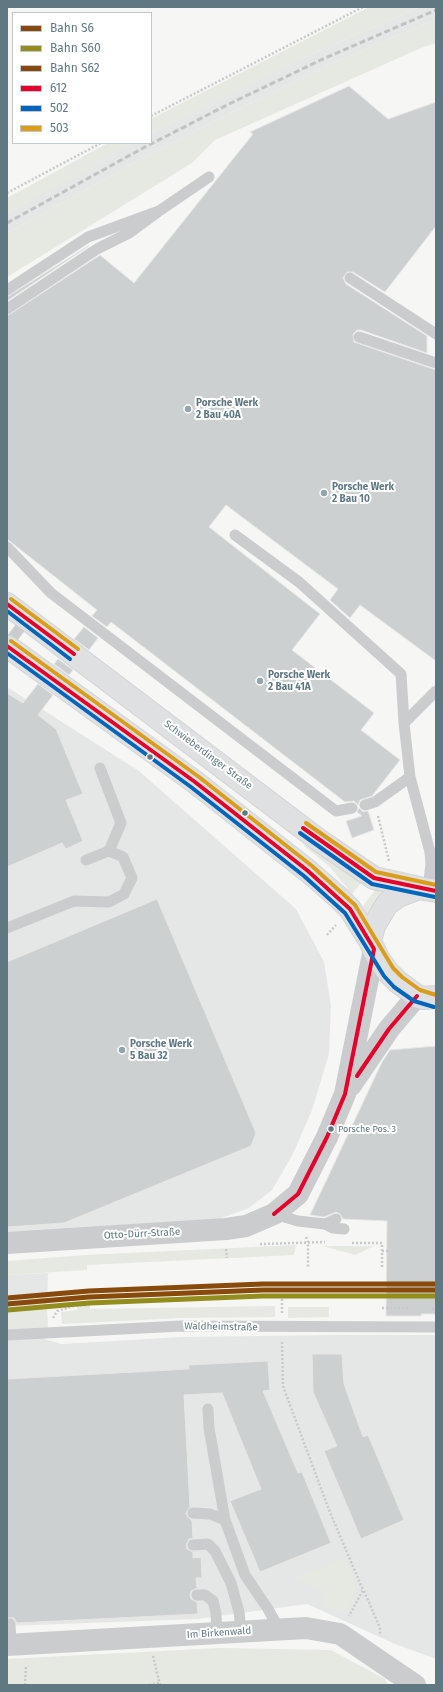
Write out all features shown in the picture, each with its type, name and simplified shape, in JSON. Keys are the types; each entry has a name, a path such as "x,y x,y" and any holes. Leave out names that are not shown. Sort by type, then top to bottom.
{"main road":[{"name":"Schwieberdinger Straße","path":"7,604 320,841 374,878 428,890"},
{"path":"7,645 195,782 308,872 350,909 372,945 378,958 388,972 398,982 428,998"},
{"path":"372,945 374,926 387,904 398,896 428,890"}],"street":[{"path":"345,1094 372,945"},
{"path":"345,1094 389,1029 428,998"},
{"name":"Otto-Dürr-Straße","path":"7,1243 226,1229 246,1226 274,1214 298,1194 327,1137 345,1094"},
{"name":"Im Birkenwald","path":"9,1645 306,1628 340,1634 415,1685"}],"lane":[{"path":"7,310 97,249 129,233 209,176"},
{"path":"7,290 88,237 160,211"},
{"path":"350,278 436,334"},
{"path":"359,337 436,363"},
{"path":"235,535 299,582 401,674 404,723 410,777 430,852 431,864 428,890"},
{"path":"7,547 51,593 336,811 352,808"},
{"path":"7,645 27,619"},
{"path":"404,723 436,691"},
{"path":"86,860 109,851 121,823 100,768"},
{"path":"365,805 375,802 410,777"},
{"path":"7,928 74,901 109,902 124,894 132,878 123,858 109,851"},
{"path":"274,1214 298,1221 325,1224 334,1228 344,1229"},
{"path":"325,1224 336,1219"},
{"name":"Waldheimstraße","path":"7,1335 181,1326 436,1328"},
{"path":"208,1410 209,1428 225,1520 245,1575 268,1609 279,1629"},
{"path":"193,1513 210,1514 225,1520"},
{"path":"193,1545 208,1544 215,1552 231,1583 239,1612 241,1631"},
{"path":"197,1595 205,1595 213,1601 216,1613 217,1633"},
{"path":"9,1645 10,1624"}],"path":[{"path":"152,115 363,7"},
{"path":"7,194 99,144"},
{"path":"380,821 389,861"},
{"path":"308,1242 308,1268"},
{"path":"382,1243 382,1268"},
{"path":"382,1251 388,1251"},
{"path":"282,1295 282,1306"},
{"path":"51,1332 53,1317 57,1311 74,1306 90,1305"},
{"path":"382,1308 408,1308"},
{"path":"282,1337 284,1386 329,1510 380,1628 378,1661"},
{"path":"340,1634 363,1590"},
{"path":"149,1685 159,1684 152,1653"}],"shaded area":[{"path":"369,7 420,7 319,51 152,134 152,118"},
{"path":"420,7 436,7 436,19 326,66 230,113 148,155 7,233 7,214 132,144 152,144 152,133 319,51"},
{"path":"436,19 436,43 421,48 215,140 192,163 7,277 7,233 148,155 230,113 326,66"},
{"path":"106,144 132,144 7,214 7,198"},
{"path":"7,687 139,771 296,909 324,962 331,1006 329,1054 312,1110 293,1154 272,1190 249,1208 219,1219 7,1233"},
{"path":"307,842 364,879 352,894 329,866 304,846"},
{"path":"379,885 390,889 368,917 363,906"},
{"path":"296,1245 294,1255 87,1265 87,1270 7,1275 7,1261 86,1255"},
{"path":"323,1246 374,1246 355,1255"},
{"path":"48,1273 47,1310 7,1310 7,1275"},
{"path":"90,1302 90,1309 275,1306 275,1317 181,1318 62,1324 61,1312 77,1310 78,1303"},
{"path":"288,1307 329,1307 329,1317 288,1318"},
{"path":"7,1310 47,1310 48,1326 41,1338 7,1340"},
{"path":"436,1335 436,1659 395,1644 307,1604 197,1619 7,1626 7,1340 41,1338 62,1344 182,1337"},
{"path":"344,1558 354,1577 355,1598 348,1608 341,1611 323,1605 325,1591 295,1579"},
{"path":"219,1648 331,1650 385,1679 388,1685 7,1685 7,1659"}],"building":[{"path":"349,86 388,119 436,102 436,226 385,292 353,272 347,272 343,278 346,284 427,336 427,353 361,330 357,330 353,334 354,342 436,370 436,661 360,605 350,618 330,600 338,589 226,505 209,527 320,614 292,650 374,713 361,730 400,760 372,796 360,800 358,805 354,801 345,802 111,622 107,627 92,616 97,610 7,539 7,316 100,255 134,283 253,134 250,132"},
{"path":"89,246 7,301 7,297"},
{"path":"84,627 98,638 89,650 74,639"},
{"path":"58,659 73,670 69,675 54,664"},
{"path":"38,684 53,695 38,715 56,729 83,794 66,800 83,841 66,849 62,843 7,867 7,693 23,703"},
{"path":"359,808 363,812 368,811 374,830 352,838 346,821 362,816 357,812"},
{"name":"Porsche Werk 5 Bau 32","path":"157,899 256,1133 251,1146 64,1223 7,1227 7,962"},
{"path":"436,1046 436,1314 421,1314 421,1316 386,1316 387,1221 343,1219 340,1214 336,1212 324,1217 310,1215 382,1062 390,1050"},
{"path":"312,1354 342,1354 344,1384 363,1437 368,1435 404,1520 361,1539 324,1451 337,1446 313,1392"},
{"path":"268,1361 270,1390 263,1391 298,1473 302,1472 331,1543 260,1572 230,1501 261,1489 222,1393 184,1395 190,1507 186,1513 192,1521 193,1538 189,1539 186,1545 187,1549 193,1552 193,1558 201,1557 202,1578 196,1578 197,1588 191,1591 190,1595 191,1599 197,1602 198,1614 17,1623 14,1618 7,1618 7,1379 189,1369 189,1365"}],"railway":[{"path":"152,143 227,105 323,59 436,10"},
{"path":"7,223 151,144"}],"rail line":[{"name":"S62","path":"7,1298 89,1291 263,1284 436,1284"},
{"name":"S6","path":"7,1304 89,1297 263,1290 436,1290"},
{"name":"S60","path":"8,1310 89,1303 263,1296 436,1296"}],"transit line":[{"name":"503","path":"11,599 78,649"},
{"name":"612","path":"7,604 74,654"},
{"name":"502","path":"7,611 70,659"},
{"name":"503","path":"11,641 199,777 312,866 355,905 393,968 402,977 420,990 436,995"},
{"name":"612","path":"7,646 195,782 308,871 350,909 374,949 345,1094 327,1137 298,1194 274,1214"},
{"name":"502","path":"7,653 191,787 304,876 345,913 384,976 394,987 414,1001 434,1007"},
{"name":"503","path":"306,823 376,872 436,885"},
{"name":"612","path":"303,828 374,878 436,891"},
{"name":"502","path":"300,833 372,884 435,897"},
{"name":"612","path":"357,1076 389,1029 417,996"}],"place":[{"name":"Porsche Werk 2 Bau 40A","path":"188,409"},
{"name":"Porsche Werk 2 Bau 10","path":"324,493"},
{"name":"Porsche Werk 2 Bau 41A","path":"260,681"},
{"name":"Porsche Werk 5 Bau 32","path":"122,1050"},
{"name":"Porsche Pos. 3","path":"331,1129"}]}
